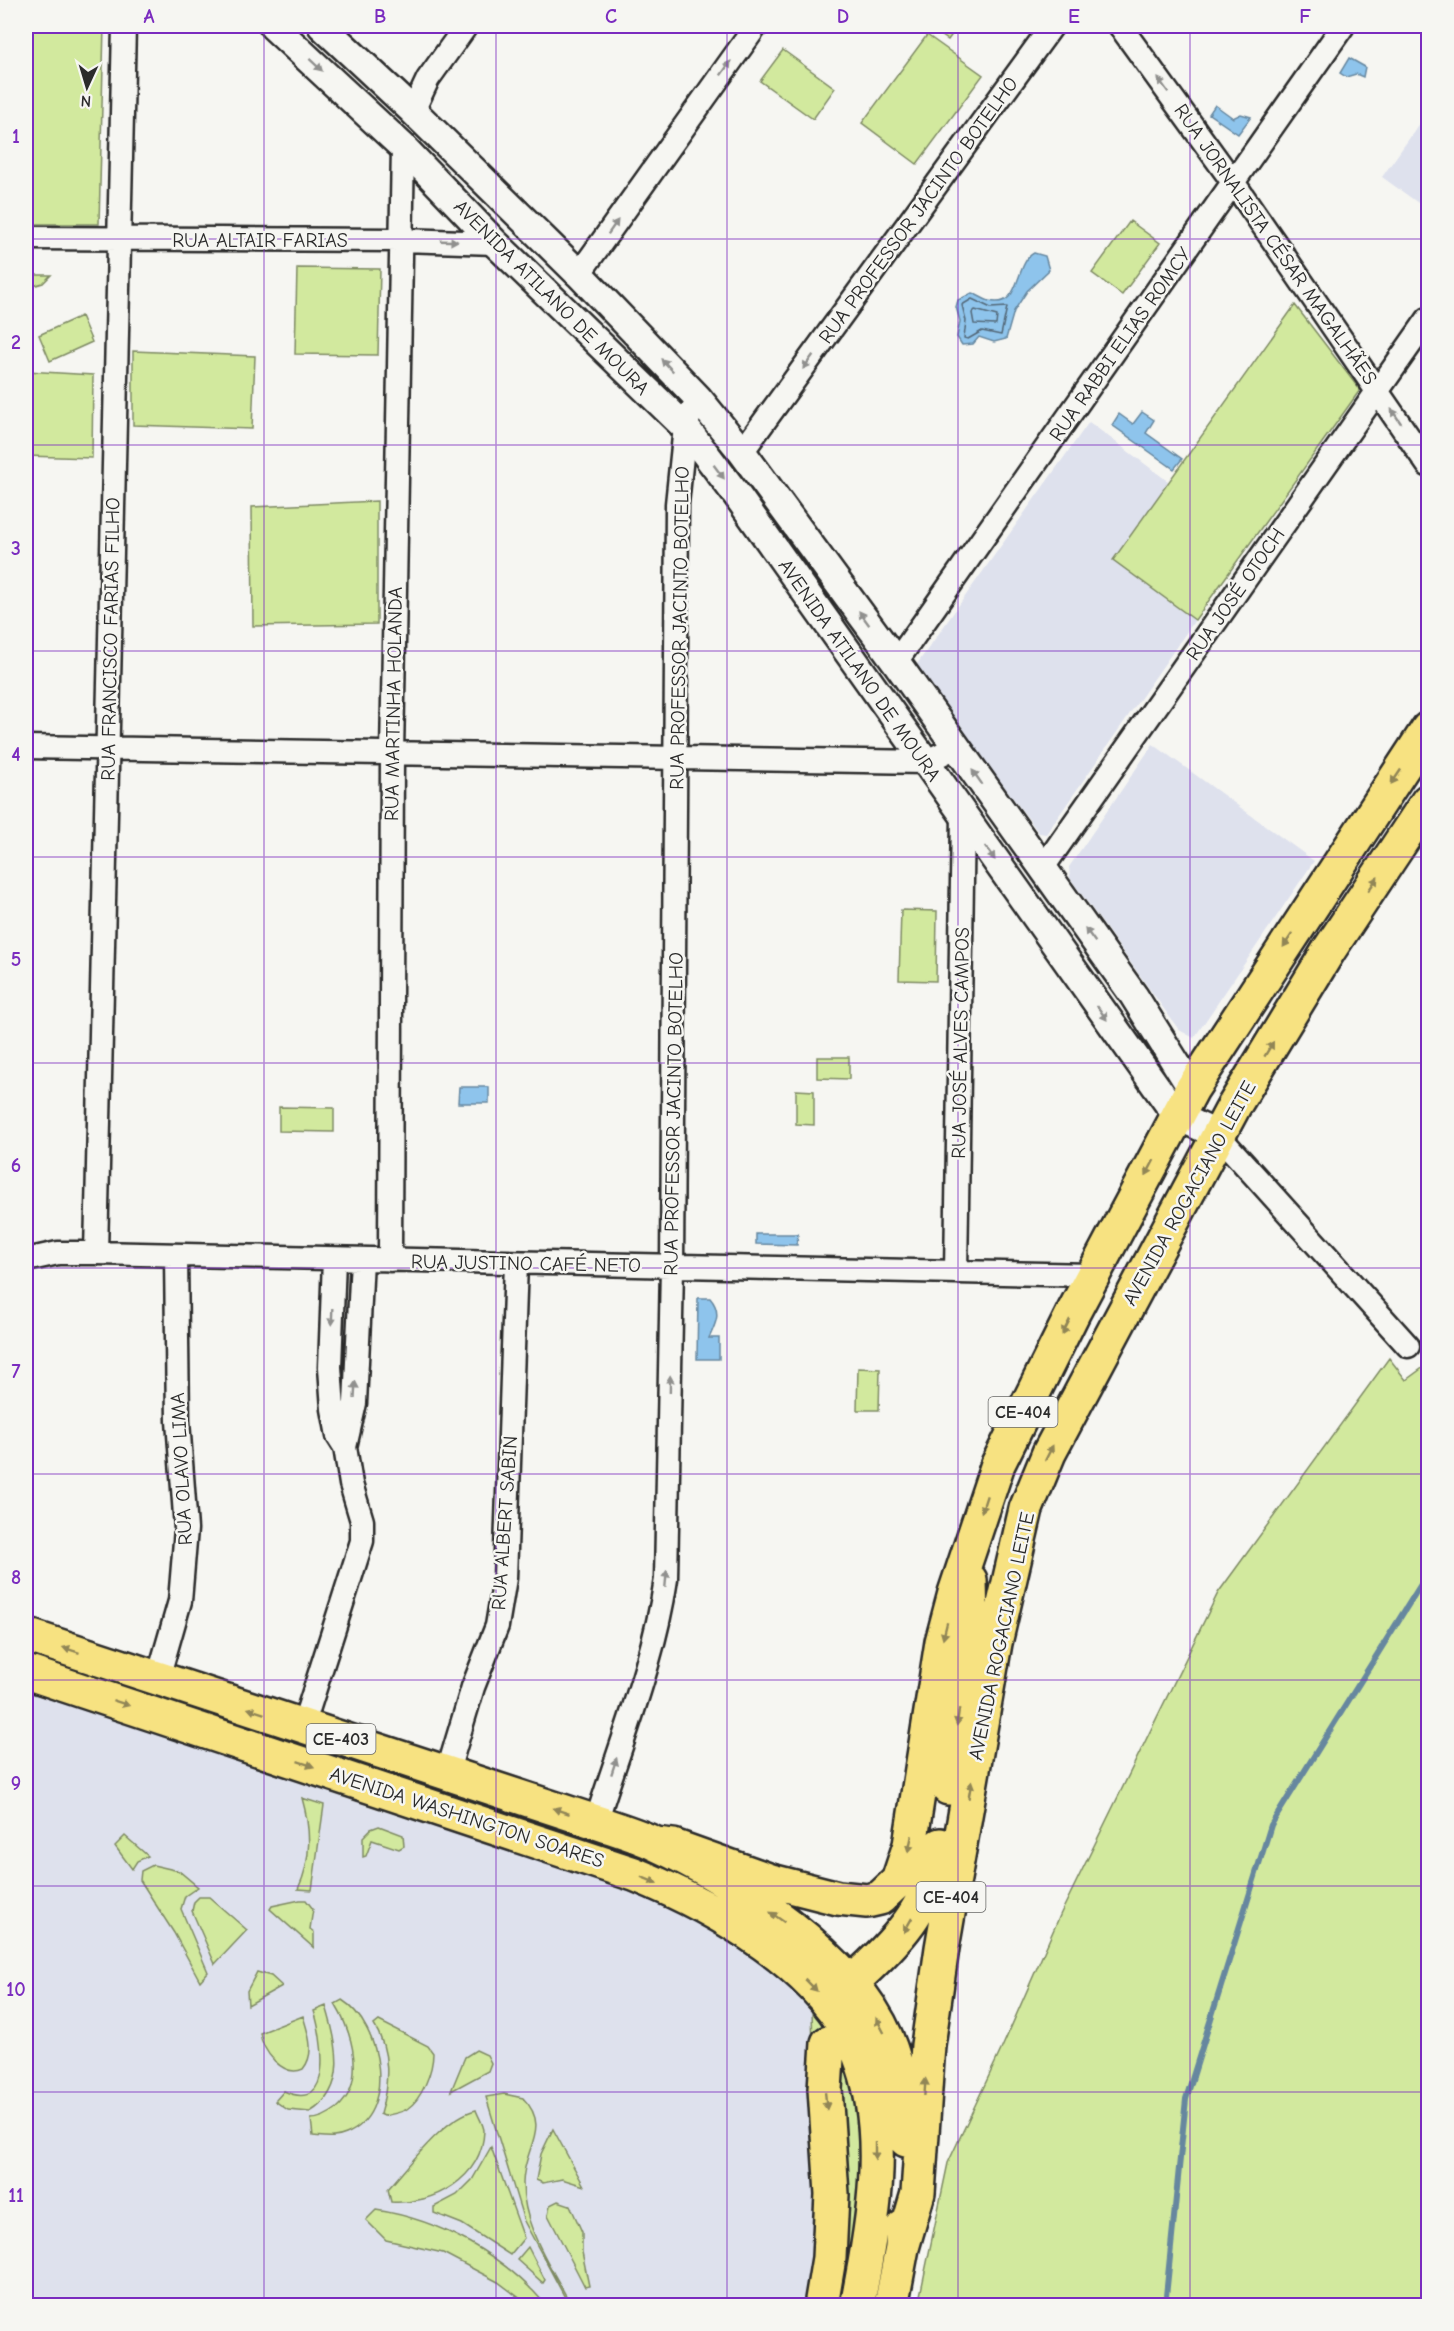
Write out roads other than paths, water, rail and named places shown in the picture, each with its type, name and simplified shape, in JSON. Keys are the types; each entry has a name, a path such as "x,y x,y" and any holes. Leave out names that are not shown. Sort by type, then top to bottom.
{"main road":[{"path":"1093,1275 1184,1103 1428,729"},
{"name":"AVENIDA ROGACIANO LEITE","path":"902,2248 918,2193 928,2045 942,1948 996,1643 1026,1509 1049,1454 1218,1135 1329,950 1428,801"},
{"name":"CE-404","path":"656,1844 673,1846 771,1881 838,1898 867,1901 880,1898 892,1888 901,1874 910,1845 942,1642 955,1593 998,1464 1093,1275"},
{"path":"850,1970 903,1934 929,1888 936,1867 971,1624 969,1555"},
{"name":"AVENIDA WASHINGTON SOARES","path":"26,1635 596,1822 656,1844 706,1871 778,1917 850,1970"},
{"name":"AVENIDA WASHINGTON SOARES","path":"26,1672 594,1859 666,1887 699,1904 786,1962 812,1985 833,2029 859,2053 868,2082 875,2130 875,2179 869,2241 857,2306"},
{"name":"CE-404","path":"850,1970 887,2039 898,2081 906,2143 902,2248 891,2306"},
{"path":"821,2306 829,2258 832,2194 825,2089 833,2029"}],"street":[{"name":"RUA FRANCISCO FARIAS FILHO","path":"96,1253 117,240 124,26"},
{"name":"AVENIDA ATILANO DE MOURA","path":"273,26 403,147 495,243 685,427 736,494 963,815 1184,1103 1218,1135 1408,1346"},
{"name":"AVENIDA ATILANO DE MOURA","path":"322,26 413,111 579,274 698,398 742,453 896,662 1134,996 1184,1103"},
{"path":"413,111 428,79 466,26"},
{"path":"579,274 756,26"},
{"name":"RUA PROFESSOR JACINTO BOTELHO","path":"742,453 1052,26"},
{"name":"RUA JORNALISTA CÉSAR MAGALHÃES","path":"1120,26 1233,182 1428,465"},
{"name":"RUA RABBI ELIAS ROMCY","path":"896,662 1343,26"},
{"name":"RUA MARTINHA HOLANDA","path":"390,1260 392,754 403,147"},
{"name":"RUA ALTAIR FARIAS","path":"26,238 402,240 495,243"},
{"name":"RUA JOSÉ OTOCH","path":"1042,869 1428,320"},
{"name":"RUA PROFESSOR JACINTO BOTELHO","path":"596,1822 651,1654 660,1620 666,1579 672,1266 677,504 685,427 698,398"},
{"path":"26,747 925,762 956,747"},
{"name":"RUA JOSÉ ALVES CAMPOS","path":"956,1272 963,815"},
{"name":"RUA JUSTINO CAFÉ NETO","path":"28,1258 58,1253 96,1253 1093,1275"},
{"name":"RUA OLAVO LIMA","path":"158,1678 180,1601 186,1529 178,1421 176,1256"},
{"path":"303,1726 362,1541 362,1521 351,1484 345,1447 335,1424 332,1399 330,1367 334,1259"},
{"path":"345,1447 355,1403 362,1259"},
{"name":"RUA ALBERT SABIN","path":"447,1774 473,1687 496,1626 505,1578 516,1263"}],"water":[{"path":"1349,58 1365,67 1363,77 1356,74 1346,77 1340,73"},
{"path":"1215,105 1233,118 1241,114 1251,117 1238,134 1209,114"},
{"path":"1034,253 1045,256 1049,270 1027,291 1014,311 1006,339 994,342 979,337 973,344 962,345 957,337 960,321 956,307 958,300 972,293 989,301 1000,302 1007,299 1023,266"},
{"path":"1142,412 1154,420 1146,433 1182,459 1174,469 1112,425 1119,414 1133,424"},
{"path":"459,1087 489,1087 489,1103 458,1103"},
{"path":"756,1234 798,1234 797,1245 756,1244"},
{"path":"698,1298 710,1298 716,1308 716,1322 709,1338 719,1338 719,1359 697,1359"}],"waterway":[{"path":"1165,2306 1186,2099 1271,1825 1428,1573"}]}
